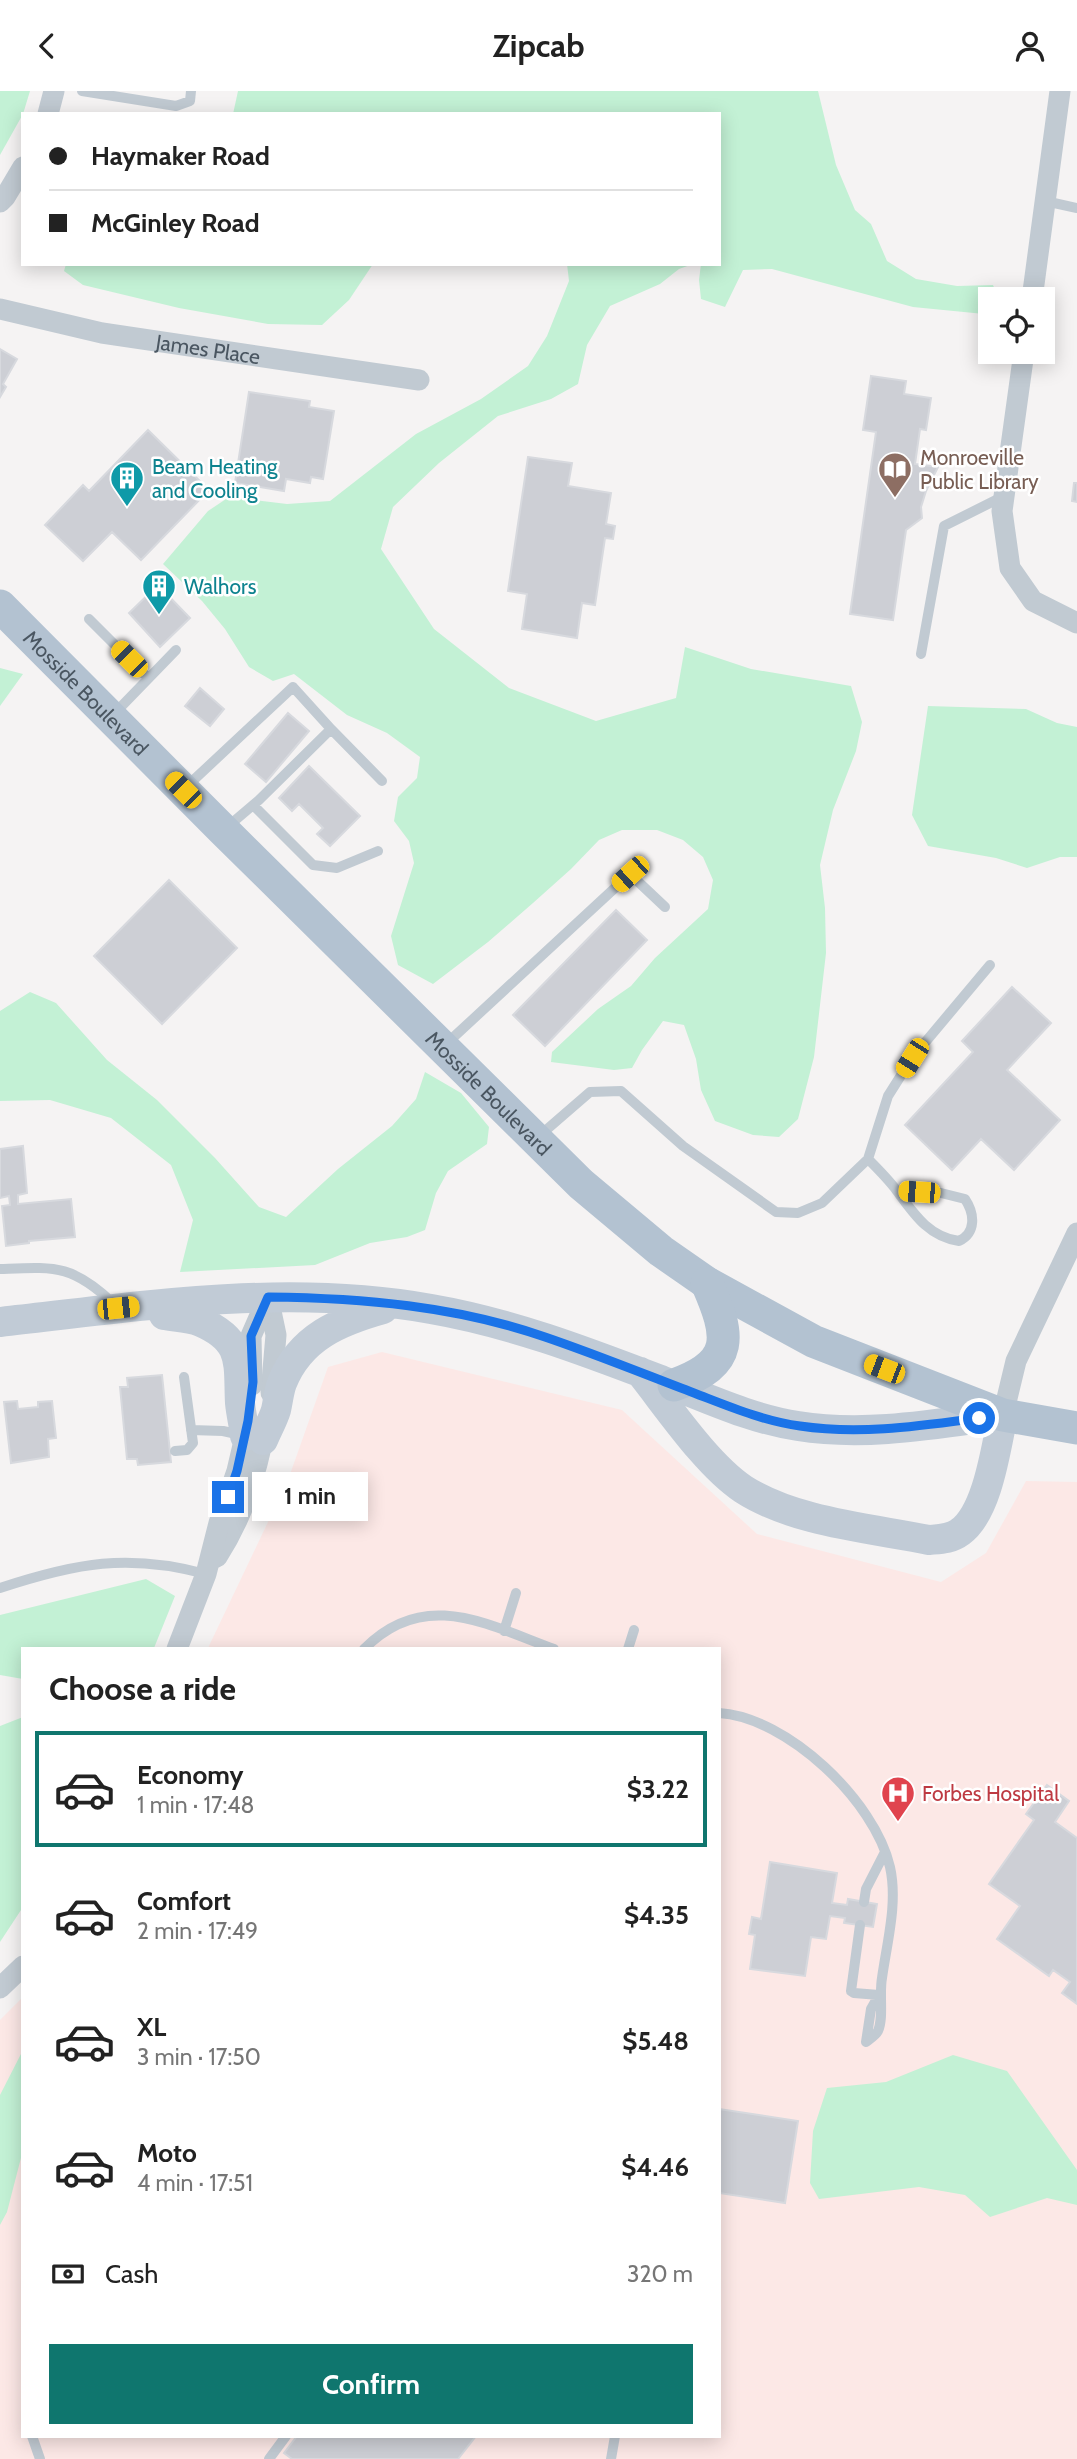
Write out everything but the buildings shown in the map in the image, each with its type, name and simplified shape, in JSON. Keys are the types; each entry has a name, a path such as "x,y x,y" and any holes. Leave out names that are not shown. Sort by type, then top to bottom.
{"main road":[{"name":"Mosside Boulevard","path":"1,609 582,1184 662,1251 707,1283 813,1341 1003,1415 1077,1428"},
{"path":"674,1385 704,1373 716,1361 721,1350 724,1335 722,1316 707,1283"},
{"path":"0,1322 118,1308 268,1297 357,1299 486,1320 543,1336 640,1372 740,1411 799,1426 859,1430 905,1428 1003,1415 980,1506 961,1532 946,1539 929,1540 809,1516 772,1504 741,1488 706,1457 640,1372"},
{"path":"118,1308 199,1321 229,1341 238,1356 240,1403 254,1438 276,1411 281,1386 299,1353 313,1339 349,1318 400,1304"}],"street":[{"path":"49,112 54,91"},
{"path":"1033,287 1060,91"},
{"path":"0,202 21,170"},
{"name":"James Place","path":"0,309 102,333 419,380"},
{"path":"1022,364 1002,511 1010,568 1033,601 1077,623"},
{"path":"1003,1415 1016,1361 1077,1233"},
{"path":"178,1647 206,1574 219,1523 237,1471 254,1438 251,1336 268,1297"},
{"path":"0,1988 21,1968"}],"lane":[{"path":"82,91 176,106 190,101 191,91"},
{"path":"1045,201 1077,208"},
{"path":"921,654 944,526 1003,496"},
{"path":"89,619 148,678"},
{"path":"111,717 176,650"},
{"path":"183,790 293,687 382,781"},
{"path":"223,830 253,805 331,729"},
{"path":"253,805 313,865 337,868 378,851"},
{"path":"443,1047 630,874 665,907"},
{"path":"536,1139 590,1092 621,1091 683,1146 776,1212 798,1213 821,1203 868,1159 888,1096 912,1058 990,965"},
{"path":"868,1159 897,1190 914,1215 938,1236 959,1241 966,1237 973,1224 972,1209 965,1199 941,1193 897,1190"},
{"path":"0,1269 43,1268 72,1273 95,1286 118,1308"},
{"path":"175,1451 187,1451 191,1448 184,1377"},
{"path":"191,1430 223,1431 254,1438"},
{"path":"0,1588 43,1574 94,1564 136,1562 172,1565 206,1574"},
{"path":"504,1631 516,1593"},
{"path":"366,1647 390,1626 423,1616 457,1616 548,1647"},
{"path":"629,1647 634,1630"},
{"path":"721,1713 746,1718 777,1731 802,1749 835,1778 872,1823 886,1852 893,1891 879,1995 850,1991 860,1925"},
{"path":"864,1902 866,1889 886,1852"},
{"path":"33,2438 40,2459"},
{"path":"269,2459 285,2438"},
{"path":"611,2459 615,2438"}],"shaded area":[{"name":"Forbes Hospital","path":"382,1352 622,1410 757,1534 941,1582 986,1553 1026,1481 1077,1482 1077,2459 0,2459 0,2020 21,1999 21,2438 721,2438 721,1647 208,1647 288,1480 328,1367"}],"green space":[{"path":"0,91 30,91 24,112 21,112 21,118 0,155"},
{"path":"238,91 818,91 836,165 855,210 871,224 887,261 916,279 957,286 993,285 994,287 978,287 978,313 913,307 772,269 743,270 725,307 701,299 701,266 721,266 721,112 233,112"},
{"path":"65,266 372,266 349,300 322,325 268,324 179,308 83,285 64,271"},
{"path":"567,266 687,266 679,269 660,284 610,306 587,345 578,384 551,399 498,416 439,463 393,507 381,549 434,629 509,688 596,721 676,698 685,647 751,669 851,686 862,722 856,751 833,810 820,865 826,953 814,1057 798,1119 779,1137 753,1135 715,1121 701,1090 696,1059 684,1025 663,1021 632,1068 614,1070 551,1062 552,1052 598,1009 631,986 655,958 708,909 713,880 703,857 683,840 657,830 622,830 599,840 533,903 433,984 398,965 391,936 414,863 409,841 394,821 398,797 417,778 420,757 387,733 347,715 294,674 273,681 249,667 225,629 202,601 163,564 208,511 229,497 287,504 330,501 416,434 481,399 528,366 547,336 569,281"},
{"path":"0,668 23,674 0,706"},
{"path":"928,706 1026,709 1057,723 1077,727 1077,857 1060,857 1027,868 996,858 928,846 912,815"},
{"path":"30,992 56,1003 107,1060 157,1100 259,1207 286,1217 338,1169 392,1126 416,1099 425,1072 461,1093 489,1127 487,1144 448,1171 436,1193 425,1230 407,1237 370,1243 315,1265 180,1272 193,1220 171,1165 111,1118 50,1100 0,1101 0,1011"},
{"path":"146,1579 175,1596 154,1647 21,1647 21,1679 0,1675 0,1615"},
{"path":"21,1718 21,1910 0,1942 0,1726"},
{"path":"21,2054 21,2158 7,2212 0,2225 0,2095"},
{"path":"953,2055 1007,2071 1077,2170 1077,2205 1047,2198 990,2217 965,2195 919,2187 819,2199 810,2183 813,2131 827,2088 886,2082"}],"place":[{"name":"Monroeville Public Library","path":"895,499"},
{"name":"Beam Heating and Cooling","path":"127,508"},
{"name":"Walhors","path":"159,616"},
{"name":"Forbes Hospital","path":"898,1823"}],"route":[{"path":"228,1497 248,1421 253,1382 251,1336 268,1297 369,1300 431,1308 486,1320 543,1336 740,1411 799,1426 870,1430 979,1418"}]}
